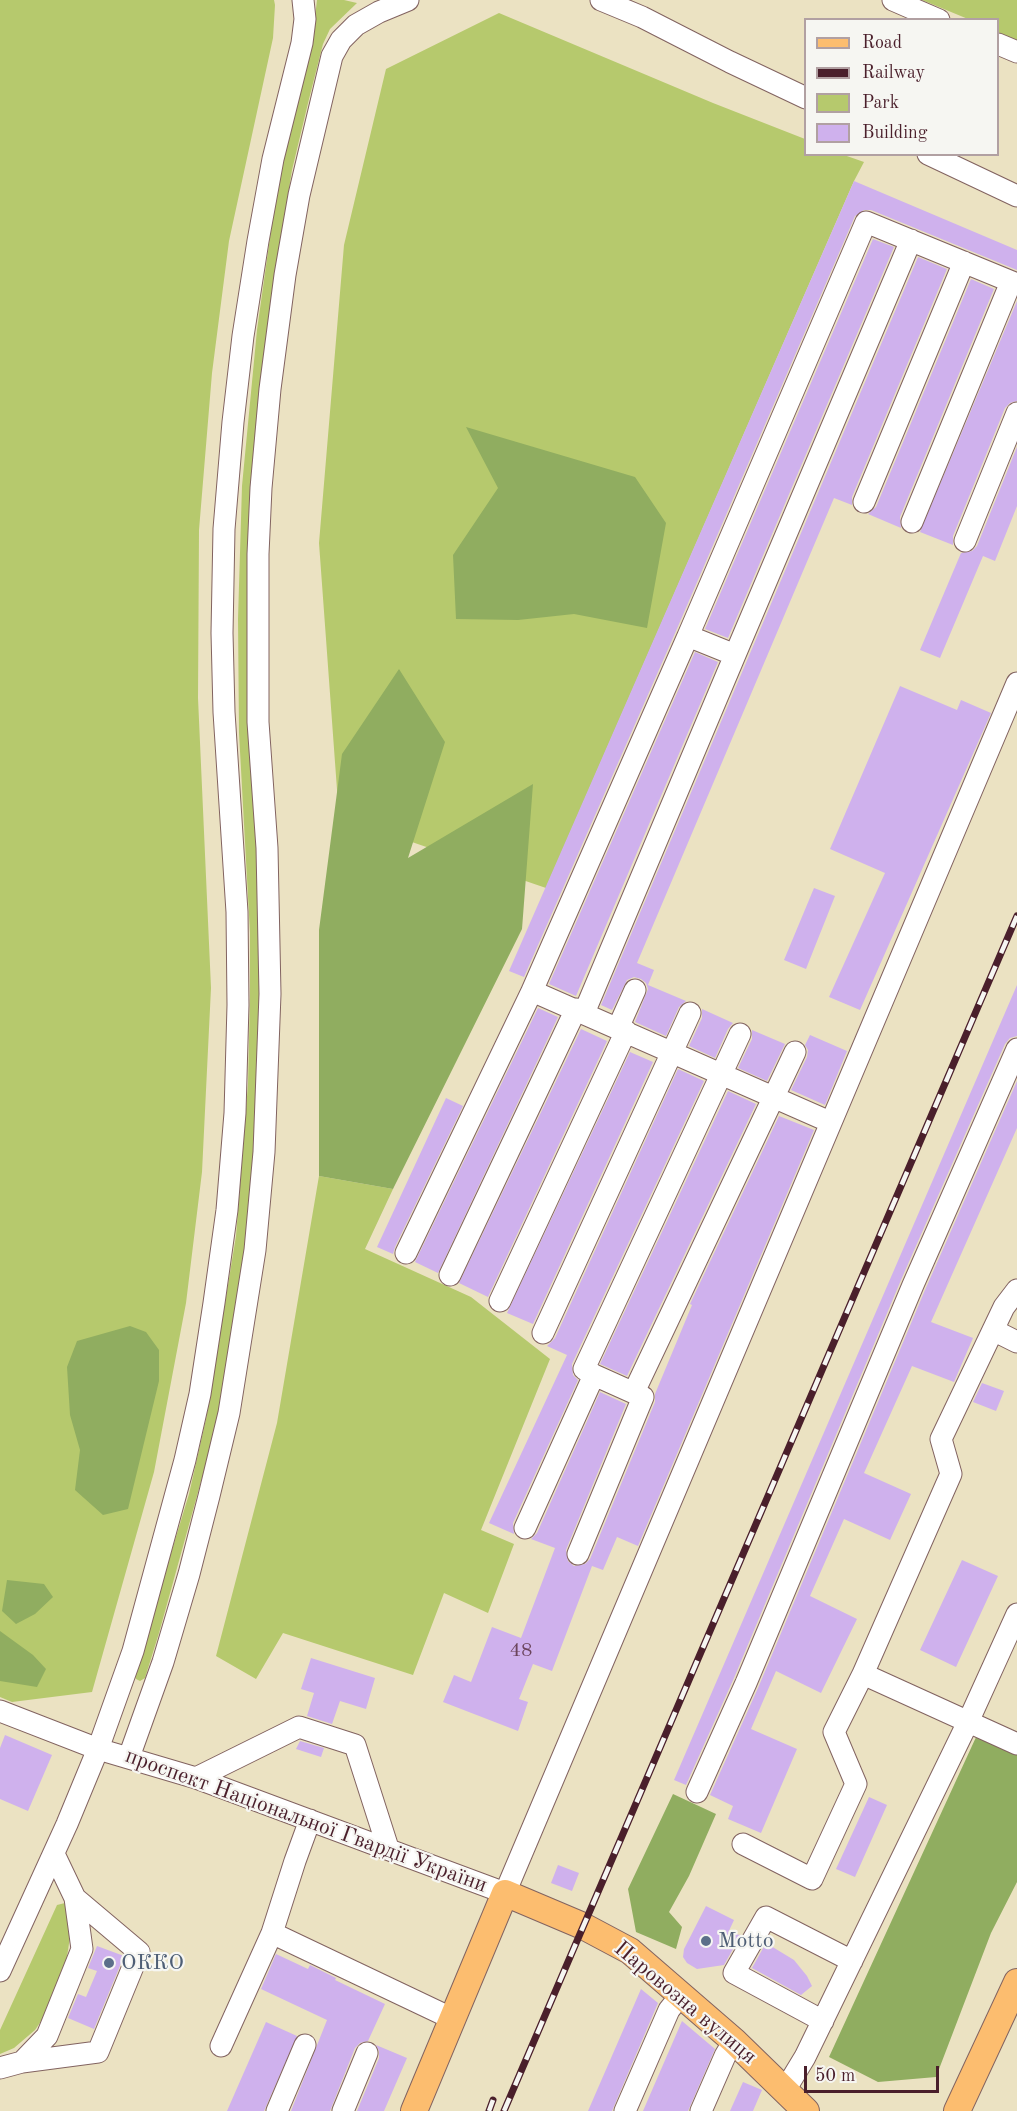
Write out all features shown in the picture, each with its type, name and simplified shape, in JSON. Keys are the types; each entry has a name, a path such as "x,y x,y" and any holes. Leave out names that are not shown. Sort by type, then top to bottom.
{"main road":[{"name":"Паровозна вулиця","path":"506,1893 584,1926 630,1951 734,2041 806,2111"},
{"path":"414,2111 506,1893"},
{"path":"957,2111 1017,1982"}],"street":[{"path":"0,1711 98,1749 133,1651 185,1460 200,1394 227,1210 235,1113 238,993 237,912 223,678 224,529 243,336 273,159 302,43 305,19 303,0"},
{"path":"368,0 375,2 389,0"},
{"path":"129,1757 163,1662 209,1496 229,1413 255,1250 264,1152 270,994 269,891 258,722 258,554 270,389 285,275 299,195 332,56 341,40 356,25 408,0"},
{"path":"601,0 642,16 804,97"},
{"path":"625,0 642,16"},
{"path":"893,0 934,18"},
{"path":"999,44 1017,52"},
{"path":"931,156 1017,196"},
{"path":"406,1253 532,991 866,222 1014,283 912,522"},
{"path":"450,1275 580,1011 735,655 911,240"},
{"path":"864,502 964,262"},
{"path":"965,541 1017,413"},
{"path":"688,636 735,655"},
{"path":"506,1893 1017,683"},
{"path":"500,1301 622,1030 636,990"},
{"path":"532,991 830,1122"},
{"path":"543,1333 690,1013"},
{"path":"578,1554 643,1397 584,1369 740,1034"},
{"path":"697,1792 918,1274 1017,1049"},
{"path":"634,1392 795,1052"},
{"path":"743,1844 812,1880 856,1784 834,1732 863,1674 951,1474 941,1439 1004,1308 1017,1290"},
{"path":"993,1330 1017,1342"},
{"path":"525,1528 594,1375"},
{"path":"785,2090 798,2071 823,2021 968,1722 1017,1614"},
{"path":"863,1674 1017,1744"},
{"path":"196,1778 299,1727 355,1745 388,1848"},
{"name":"проспект Національної Гвардії України","path":"0,1971 54,1854 98,1749 196,1778 506,1893"},
{"path":"221,2046 272,1934 310,1820"},
{"path":"22,2062 47,2036 82,1949 75,1898 54,1854"},
{"path":"0,2068 22,2062 98,2052 139,1952 75,1898"},
{"path":"823,2021 734,1974 766,1917 852,1961"},
{"path":"272,1934 453,2019"},
{"path":"625,2111 669,2010 681,1995"},
{"path":"701,2111 734,2041"},
{"path":"277,2111 305,2044"},
{"path":"343,2111 367,2053"}],"green space":[{"path":"0,0 274,0 275,5 273,38 229,241 212,373 199,530 198,698 211,988 202,1172 186,1303 154,1472 92,1692 12,1702 0,1697"},
{"path":"317,0 344,0 357,3 330,29 323,44 309,99 292,170 262,381 259,1083 249,1221 218,1420 159,1633 145,1678 140,1681 134,1675 189,1494 206,1419 236,1236 248,1084 250,997 250,933 239,733 238,619 242,486 257,330 274,209 290,127 312,43"},
{"path":"922,0 1017,0 1017,41 999,32 999,18 966,18"},
{"path":"499,13 804,139 804,156 847,156 864,162 546,888 339,817 319,543 344,245 386,69"},
{"path":"466,427 635,477 666,523 647,628 574,614 518,620 456,619 453,555 498,488"},
{"path":"399,669 445,742 408,858 533,784 522,929 393,1189 319,1176 319,930 342,754"},
{"path":"319,1176 393,1189 365,1249 471,1297 550,1359 481,1530 514,1544 488,1613 444,1593 413,1675 283,1633 256,1679 216,1656 277,1423"},
{"path":"130,1326 146,1332 159,1350 159,1381 128,1509 103,1515 75,1490 80,1450 70,1415 67,1367 77,1341"},
{"path":"7,1580 44,1584 53,1597 35,1614 16,1624 2,1611"},
{"path":"0,1631 33,1655 46,1669 37,1687 0,1681"},
{"path":"977,1735 1017,1753 1017,1882 991,1933 936,2077 878,2082 829,2057"},
{"path":"673,1794 716,1814 689,1876 669,1912 682,1927 676,1949 636,1932 628,1889"},
{"path":"65,1903 71,1930 64,1977 48,2011 35,2030 14,2048 0,2054 0,2030 57,1905"}],"building":[{"path":"854,181 1017,250 1017,270 871,210 864,210 855,216 524,977 509,971"},
{"path":"873,239 894,247 728,638 705,629"},
{"path":"918,257 947,269 852,497 852,505 834,498 637,963 654,970 648,985 686,1001 679,1007 666,1036 635,1022 648,989 646,983 641,979 634,977 627,980 612,1010 601,1005"},
{"path":"971,279 994,289 900,517 901,528 868,514 876,507"},
{"path":"1017,301 1017,401 1005,408 953,536 953,545 920,532"},
{"path":"1017,447 1017,506 995,561 983,556 940,658 920,650 961,553 972,551 977,546"},
{"path":"695,652 718,662 576,996 549,984"},
{"path":"900,686 957,710 961,700 991,713 860,1010 829,997 885,873 830,849"},
{"path":"814,888 835,896 806,969 784,960"},
{"path":"1017,985 1017,1036 1010,1038 1005,1044 901,1280 734,1678 686,1785 674,1780"},
{"path":"538,1008 558,1017 438,1273 415,1262"},
{"path":"702,1009 733,1023 715,1058 689,1046 702,1018"},
{"path":"581,1029 607,1041 488,1297 459,1283"},
{"path":"752,1030 785,1044 767,1081 738,1068 752,1039"},
{"path":"810,1035 847,1051 825,1105 791,1090 807,1057 808,1050 805,1045"},
{"path":"630,1052 653,1062 533,1324 507,1313"},
{"path":"678,1069 704,1081 572,1364 573,1375 578,1380 513,1523 514,1534 489,1523 567,1355 547,1346 555,1338"},
{"path":"1017,1081 1017,1128 931,1322 973,1338 954,1382 912,1366 864,1473 911,1494 890,1540 844,1519 810,1596 857,1619 821,1693 776,1671 751,1729 797,1749 761,1833 728,1819 733,1806 710,1795 758,1688 925,1290"},
{"path":"728,1091 756,1104 627,1376 600,1364"},
{"path":"446,1098 463,1106 393,1254 377,1247"},
{"path":"779,1116 814,1130 638,1546 617,1537 603,1570 592,1566 552,1671 533,1664 519,1699 528,1702 518,1731 443,1702 454,1675 471,1682 492,1627 521,1638 555,1548 531,1539 537,1533 600,1392 626,1404 566,1550 568,1561 574,1566 585,1564 590,1559 655,1402 655,1394 692,1305 690,1304"},
{"path":"982,1383 1004,1391 996,1411 973,1402"},
{"path":"962,1560 998,1576 956,1667 920,1650"},
{"path":"311,1658 375,1678 366,1709 340,1701 332,1724 307,1716 314,1693 301,1689"},
{"path":"5,1735 52,1755 28,1811 0,1799 0,1748"},
{"path":"300,1741 324,1748 321,1757 296,1749"},
{"path":"869,1797 887,1805 855,1877 836,1869"},
{"path":"558,1865 579,1873 572,1891 551,1883"},
{"name":"Motto","path":"706,1906 734,1920 728,1933 741,1935 724,1965 697,1969 687,1963 683,1957 684,1949"},
{"path":"766,1943 794,1960 812,1986 801,1995 752,1968"},
{"path":"97,1946 124,1956 94,2029 68,2018 78,1994 86,1997 97,1971 88,1968"},
{"path":"276,1954 308,1969 310,1965 385,2004 368,2041 360,2043 355,2048 330,2111 291,2111 327,2020 261,1989"},
{"path":"641,1989 658,2003 612,2111 588,2111"},
{"path":"682,2021 715,2049 688,2111 643,2111"},
{"path":"266,2022 297,2036 264,2111 227,2111"},
{"path":"376,2045 407,2058 384,2111 357,2111 379,2058"},
{"path":"743,2082 762,2090 753,2111 730,2111"}],"railway":[{"path":"504,2111 1017,916"},
{"path":"489,2111 493,2100"}],"place":[{"name":"Motto","path":"706,1941"},
{"name":"ОККО","path":"109,1963"}]}
